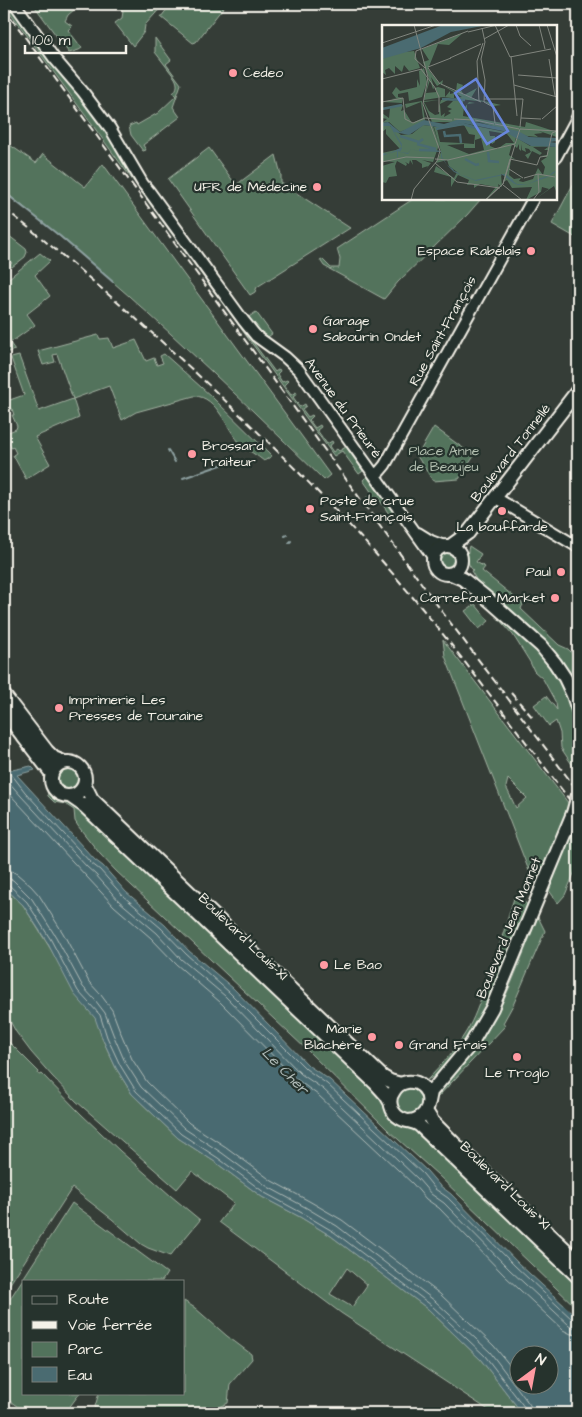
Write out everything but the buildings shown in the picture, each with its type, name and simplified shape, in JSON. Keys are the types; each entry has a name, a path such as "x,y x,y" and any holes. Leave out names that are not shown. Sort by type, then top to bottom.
{"main road":[{"name":"Boulevard Tonnellé","path":"447,546 468,533 578,390"},
{"name":"Boulevard Tonnellé","path":"461,558 468,533"},
{"path":"490,600 463,579 437,570 433,564 433,557 437,550 447,546 457,550 464,568 473,582 549,656 565,678 578,710"},
{"path":"451,574 458,569 461,558"},
{"path":"4,695 54,758 74,763 81,767 85,775 85,784 80,793 71,797 66,797 57,792 51,784 52,774 58,765 64,762"},
{"path":"4,712 52,774"},
{"name":"Boulevard Louis-XI","path":"85,784 92,799 383,1077 402,1084"},
{"name":"Boulevard Jean Monnet","path":"428,1106 431,1092 470,1044 492,1008 573,813 578,796"},
{"name":"Boulevard Louis-XI","path":"71,797 91,813 383,1091 390,1102"},
{"name":"Boulevard Jean Monnet","path":"418,1084 431,1083 454,1066"},
{"path":"407,1082 418,1084 426,1092 428,1106 419,1118 410,1121 405,1120 393,1111 390,1102 393,1091 407,1082"},
{"name":"Boulevard Louis XI","path":"428,1106 433,1122 578,1261"},
{"name":"Boulevard Louis XI","path":"410,1121 424,1130 578,1277"}],"street":[{"name":"Avenue du Prieuré","path":"15,4 54,58 110,128 138,176 248,327 259,338 286,356 299,370 433,557"},
{"name":"Avenue du Prieuré","path":"19,4 25,9 66,65 83,83 121,135 150,191"},
{"path":"557,155 578,116"},
{"name":"Rue Saint-François","path":"375,475 385,465 531,200"},
{"path":"496,498 578,547"},
{"name":"Avenue du Prieuré","path":"415,531 431,541 447,546"}],"green space":[{"path":"4,4 12,4 79,91 239,320 237,321 275,372 279,369 280,371 277,374 282,382 288,381 284,385 291,395 296,392 297,394 293,397 300,407 305,404 306,406 302,409 308,417 313,416 309,420 315,428 320,425 321,427 317,430 327,444 332,441 333,443 329,446 333,452 346,447 363,471 359,474 342,451 334,456"},
{"path":"33,4 87,4 78,10 75,9 68,15 65,21 72,26 68,30 82,48 69,53"},
{"path":"121,4 164,4 145,25 144,32 133,46 115,23 122,18"},
{"path":"171,4 226,4 196,42 193,43 161,17"},
{"path":"155,38 171,60 166,64 181,84 173,107 180,117 143,145 146,150 143,151 131,135 129,126 136,123 137,125 158,113 176,96 173,93 177,88 175,78 155,52"},
{"path":"4,141 36,163 43,154 85,187 103,164 330,475 324,480 168,331 4,191"},
{"path":"209,148 236,185 276,155 281,183 350,228 257,287 255,292 250,295 168,179"},
{"path":"578,175 578,239 552,224"},
{"path":"411,200 480,200 398,282 384,299 324,266 320,260 322,259 331,268 339,268 340,259 337,249"},
{"path":"4,232 26,249 27,252 25,257 12,267 9,266 12,263 4,255"},
{"path":"40,253 50,261 35,275 50,296 27,314 35,325 10,343 15,350 4,353 4,282"},
{"path":"256,312 272,334 265,339 246,319"},
{"path":"98,335 100,339 109,338 113,348 136,340 146,361 154,358 157,365 163,363 160,356 164,354 211,396 272,456 264,461 244,447 236,439 216,408 202,397 194,396 136,412 122,420 109,386 73,399 57,354 53,355 55,362 43,365 38,351"},
{"path":"19,356 39,411 73,399 79,418 35,437 50,464 26,479 13,455 16,453 13,447 11,448 6,433 16,429 17,426 12,415 14,415 12,409 9,407 4,409 4,402 24,395 11,358"},
{"name":"Place Anne de Beaujeu","path":"434,427 474,456 459,479 433,481 417,456"},
{"path":"367,476 397,517 393,520 379,499 370,505 366,498 372,493 363,480"},
{"path":"469,546 481,554 476,562 485,567 482,571 523,604 521,609 559,645 571,652 578,666 578,693 501,603 477,581 468,562"},
{"path":"447,550 454,553 457,560 454,567 447,570 440,567 437,560 440,553"},
{"path":"475,604 489,621 479,629 465,611"},
{"path":"496,616 499,616 538,652 564,688 570,702 577,730 577,772 561,748 560,733 556,721 549,726 534,705 546,696 557,710 556,703 543,679 534,671 513,635"},
{"path":"443,640 569,804 539,881 530,865 529,871 445,656","holes":["508,779 527,798 516,808 506,787"]},
{"path":"69,768 77,771 80,779 77,787 69,790 61,787 58,779 61,771"},
{"path":"46,776 50,789 55,796 75,803 409,1126 418,1132 417,1134 426,1143 435,1148 578,1283 578,1309 438,1175 389,1131 306,1049 116,871 78,826 75,821 74,810 65,804 54,802 48,796"},
{"path":"578,818 578,864 565,895 558,903 548,889"},
{"path":"4,887 23,905 87,1007 96,1018 102,1038 116,1068 132,1094 178,1138 215,1162 262,1197 331,1236 428,1309 481,1360 522,1413 493,1413 341,1313 219,1222 234,1203 192,1171 177,1189 76,1101 31,1052 16,1032 4,1010","holes":["347,1268 367,1285 352,1307 330,1294"]},
{"path":"515,895 528,905 486,1009 472,1033 445,1067 427,1080 453,1051 471,1022 492,967"},
{"path":"538,917 545,931 514,1003 503,1023 505,1026 435,1100 436,1090 477,1045 496,1016"},
{"path":"4,1037 39,1072 38,1074 42,1074 120,1151 200,1220 170,1256 141,1244 72,1188 4,1293"},
{"path":"405,1088 416,1090 423,1100 419,1111 408,1116 397,1109 396,1096"},
{"path":"72,1203 167,1273 163,1280 22,1280"},
{"path":"22,1280 22,1394 79,1394 65,1413 34,1413 24,1406 21,1409 4,1397 4,1308"},
{"path":"185,1302 251,1354 252,1359 230,1384 228,1403 218,1408 205,1408 197,1413 93,1413 99,1394 185,1394"}],"water":[{"name":"Le Cher","path":"4,759 5,766 12,770 31,766 35,770 17,775 126,892 165,925 189,951 233,988 309,1066 330,1080 427,1171 439,1185 451,1194 518,1263 578,1318 578,1413 522,1413 481,1360 428,1309 331,1236 262,1197 215,1162 178,1138 132,1094 116,1068 95,1018 74,994 47,942 23,905 4,887"}],"waterway":[{"path":"4,192 61,237 113,282"},
{"path":"168,450 175,462"},
{"path":"183,478 227,463"}],"railway":[{"path":"4,8 443,613 578,791"},
{"path":"4,208 84,274 188,365 278,451 341,516 432,621 578,811"},
{"path":"511,693 534,719"}],"place":[{"name":"Cedeo","path":"233,73"},
{"name":"UFR de Médecine","path":"317,187"},
{"name":"Espace Rabelais","path":"531,251"},
{"name":"Garage Sabourin Ondet","path":"313,329"},
{"name":"Brossard Traiteur","path":"192,454"},
{"name":"Poste de crue Saint-François","path":"310,509"},
{"name":"La bouffarde","path":"502,511"},
{"name":"Paul","path":"561,572"},
{"name":"Carrefour Market","path":"555,598"},
{"name":"Imprimerie Les Presses de Touraine","path":"59,708"},
{"name":"Le Bao","path":"324,965"},
{"name":"Marie Blachère","path":"372,1037"},
{"name":"Grand Frais","path":"399,1045"},
{"name":"Le Troglo","path":"517,1057"}]}
